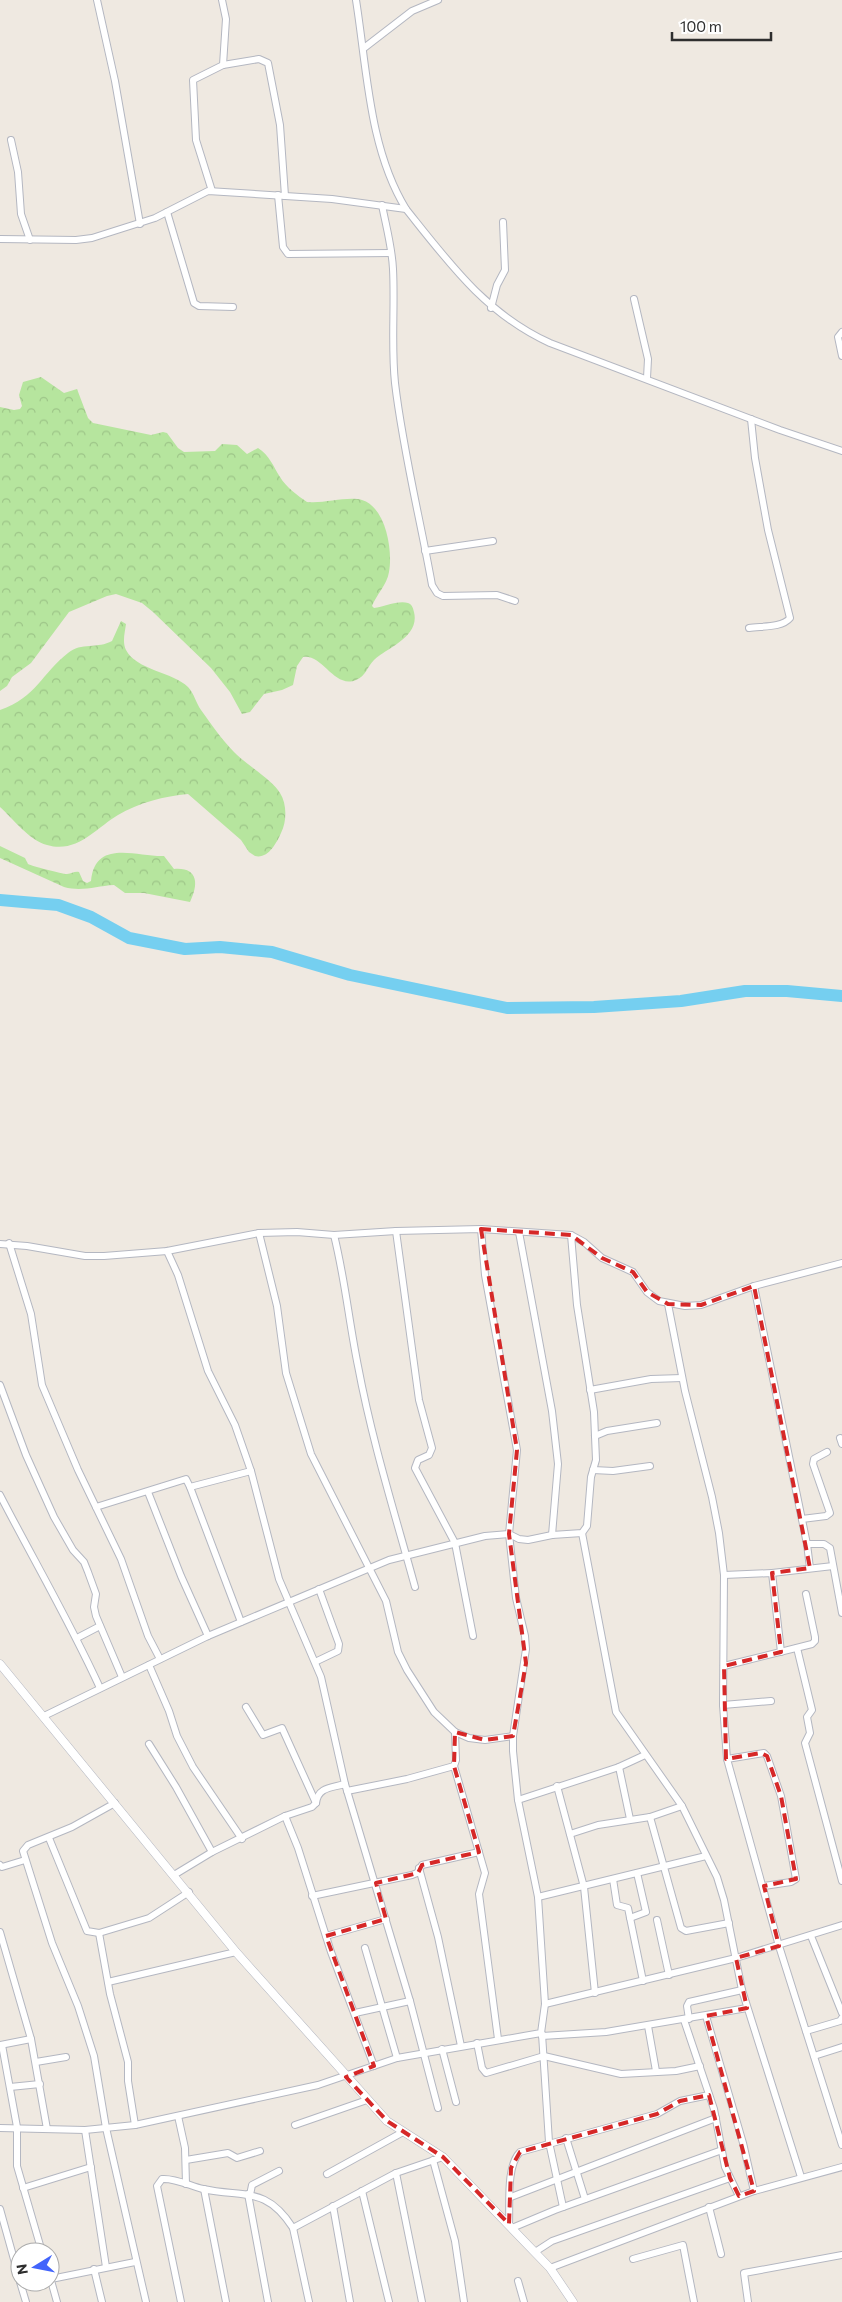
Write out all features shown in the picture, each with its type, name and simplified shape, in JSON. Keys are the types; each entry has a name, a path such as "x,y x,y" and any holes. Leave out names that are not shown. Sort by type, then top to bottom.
{"street":[{"path":"97,0 115,81 140,224"},
{"path":"222,0 226,18 222,65"},
{"path":"356,0 381,154 388,176 406,210 445,258 491,308 533,336 751,419 842,451"},
{"path":"364,48 412,11 438,0"},
{"path":"212,191 196,140 193,80 222,65 260,59 268,63 280,125 283,247 288,254 391,252"},
{"path":"11,140 18,172 21,214 30,240"},
{"path":"0,239 84,239 140,224 199,195 212,191 282,195 382,205 406,210"},
{"path":"382,205 391,252 395,383 403,439 432,586 443,596 497,595 515,601"},
{"path":"167,212 194,302 198,306 232,307"},
{"path":"491,308 497,285 504,270 503,222"},
{"path":"634,299 648,359 647,378"},
{"path":"842,332 838,334 842,356"},
{"path":"749,628 785,623 790,618 768,530 755,458 751,419"},
{"path":"425,551 493,541"},
{"path":"481,1229 485,1275 517,1450 509,1534 516,1598 525,1636 526,1650 513,1736 518,1800 538,1897 545,2004 542,2034 549,2142 563,2207"},
{"path":"0,1244 9,1243 85,1256 127,1256 167,1251 259,1233 297,1232 334,1235 481,1229 571,1235 584,1242 602,1258 633,1272 647,1292 659,1301 668,1304 701,1305 754,1286 842,1263"},
{"path":"396,1231 419,1400 432,1448 430,1455 418,1460 415,1468 454,1542 473,1636"},
{"path":"519,1232 552,1411 558,1464 552,1535"},
{"path":"259,1233 277,1306 286,1373 311,1454 386,1601 398,1652 407,1670 434,1712 455,1732 470,1738 485,1740 513,1736"},
{"path":"334,1235 344,1272 358,1366 381,1465 415,1587"},
{"path":"571,1235 577,1305 590,1390 596,1460 593,1470 587,1526 582,1533 614,1706 619,1718 682,1806 717,1878 729,1923 742,1990 801,2177"},
{"path":"9,1243 31,1314 42,1385 78,1470 121,1559 148,1636 160,1659"},
{"path":"167,1251 178,1275 208,1372 235,1425 251,1471 279,1579 315,1662 324,1689 346,1787 425,2053 438,2108"},
{"path":"754,1286 808,1544 810,1568"},
{"path":"668,1304 682,1378 712,1497 724,1575 723,1705 727,1759 764,1886 779,1946 841,2141"},
{"path":"590,1390 652,1378 682,1378"},
{"path":"0,1385 26,1455 54,1517 73,1550 86,1567 96,1594 94,1607 100,1626 122,1677"},
{"path":"595,1436 607,1431 657,1423"},
{"path":"802,1519 826,1516 830,1513 813,1464 814,1459 827,1452"},
{"path":"593,1470 613,1471 650,1466"},
{"path":"190,1487 251,1471"},
{"path":"96,1507 186,1479 241,1622"},
{"path":"148,1492 208,1636"},
{"path":"0,1494 55,1600 78,1638 100,1688"},
{"path":"44,1716 208,1636 288,1601 406,1555 485,1536 509,1534 519,1539 528,1540 552,1535 582,1533"},
{"path":"808,1544 827,1545 842,1614"},
{"path":"724,1575 772,1573 833,1566"},
{"path":"772,1573 781,1652"},
{"path":"315,1662 338,1651 339,1644 319,1589"},
{"path":"724,1666 797,1648 815,1641 806,1594"},
{"path":"78,1638 100,1626"},
{"path":"797,1648 812,1710 807,1717 810,1733 805,1743 842,1881"},
{"path":"149,1665 169,1711 177,1736 193,1767 242,1839"},
{"path":"2,1669 44,1716 236,1952 277,1996 346,2077 387,2121 443,2157 550,2268 573,2302"},
{"path":"723,1705 771,1701"},
{"path":"246,1707 263,1734 282,1728 316,1803"},
{"path":"455,1732 456,1760 454,1766 485,1873 479,1894 498,2039"},
{"path":"149,1744 176,1787 212,1852"},
{"path":"727,1759 764,1753 767,1756 781,1796 796,1879 791,1882 764,1886"},
{"path":"518,1800 646,1755"},
{"path":"174,1875 212,1852 242,1839 284,1816 312,1807 316,1803 317,1795 321,1790 407,1779 454,1766"},
{"path":"619,1766 630,1819"},
{"path":"557,1786 584,1887 595,1993"},
{"path":"115,1802 49,1838 26,1847 23,1851 52,1943 87,2032 94,2056 106,2128 135,2262 146,2302"},
{"path":"570,1834 591,1827 650,1817 682,1806"},
{"path":"284,1816 298,1848 312,1896 374,2066"},
{"path":"650,1817 683,1930 729,1923"},
{"path":"49,1838 87,1931 99,1933 149,1918 189,1892"},
{"path":"312,1896 412,1875 417,1873 420,1868 480,1852"},
{"path":"538,1897 706,1856"},
{"path":"0,1865 2,1867 25,1860"},
{"path":"420,1868 438,1937 460,2046"},
{"path":"630,1918 646,1912 637,1874"},
{"path":"613,1880 617,1905 627,1907 643,1981"},
{"path":"326,1936 386,1920"},
{"path":"657,1920 669,1975"},
{"path":"545,2004 736,1958 842,1925"},
{"path":"0,1932 31,2039 47,2129"},
{"path":"99,1933 108,1982 128,2062 128,2081 135,2125"},
{"path":"811,1936 842,2013"},
{"path":"365,1948 381,2007 398,2058"},
{"path":"108,1982 236,1952"},
{"path":"739,2196 730,2178 716,2118 686,2019 689,2002 742,1990"},
{"path":"355,2013 410,2001"},
{"path":"0,2128 85,2130 135,2125 271,2096 346,2077 398,2058 460,2046 542,2034 590,2034 648,2026 748,2008"},
{"path":"706,2016 743,2143 754,2191"},
{"path":"806,2031 840,2021 842,2018"},
{"path":"648,2026 656,2071"},
{"path":"31,2039 1,2045 17,2127 17,2166 39,2242"},
{"path":"477,2043 482,2068 486,2073 544,2056 621,2074 676,2071 700,2066"},
{"path":"814,2056 842,2047"},
{"path":"442,2050 456,2102"},
{"path":"36,2062 66,2057"},
{"path":"10,2087 40,2084"},
{"path":"511,2226 511,2168 513,2158 520,2152 549,2142 657,2114 680,2101 709,2094"},
{"path":"295,2125 367,2100"},
{"path":"178,2116 186,2160 186,2184"},
{"path":"511,2196 716,2118"},
{"path":"85,2130 106,2267"},
{"path":"326,2174 402,2132"},
{"path":"566,2138 585,2199"},
{"path":"511,2226 722,2150"},
{"path":"186,2160 228,2153 237,2158 260,2151"},
{"path":"293,2228 396,2173 443,2157"},
{"path":"433,2160 455,2241 464,2302"},
{"path":"23,2188 90,2167"},
{"path":"550,2268 739,2196 842,2167"},
{"path":"268,2302 249,2194 254,2184 279,2171"},
{"path":"396,2173 422,2302"},
{"path":"534,2252 552,2241 730,2178"},
{"path":"181,2302 157,2186 159,2181 167,2179 204,2189 249,2194 272,2202 283,2212 293,2228 309,2302"},
{"path":"204,2189 226,2302"},
{"path":"362,2191 389,2302"},
{"path":"333,2206 350,2302"},
{"path":"709,2208 721,2254"},
{"path":"0,2209 10,2246"},
{"path":"633,2259 683,2245 694,2302"},
{"path":"748,2302 744,2273 842,2255"},
{"path":"60,2276 135,2262"},
{"path":"94,2269 102,2302"},
{"path":"518,2281 524,2302"}],"highlighted area":[{"path":"481,1229 571,1235 602,1258 633,1272 647,1292 668,1304 701,1305 754,1286 810,1568 772,1573 781,1652 724,1666 726,1759 761,1753 767,1756 781,1796 796,1879 764,1886 779,1946 736,1958 747,2008 706,2016 754,2191 739,2196 730,2178 709,2095 680,2101 657,2114 520,2152 511,2168 509,2224 443,2157 387,2121 346,2077 374,2066 326,1936 386,1919 376,1883 418,1873 422,1865 479,1852 454,1766 455,1732 485,1740 513,1736 526,1663 509,1534 517,1450"}],"green space":[{"path":"41,377 64,393 77,389 88,418 93,423 151,435 167,433 178,448 184,452 215,451 222,444 237,445 247,454 258,448 268,458 285,484 307,502 356,499 370,504 382,520 389,542 390,553 388,577 372,606 374,608 400,602 410,604 414,612 415,621 408,635 374,660 364,674 356,680 341,680 317,661 310,657 303,657 297,666 293,685 282,690 264,694 250,712 242,714 230,692 211,668 153,612 142,603 116,594 69,612 31,663 12,677 7,686 0,691 0,407 14,410 20,409 22,406 19,395 23,382"},
{"path":"121,621 126,624 124,644 131,657 146,667 173,678 188,687 201,710 225,742 280,793 285,807 284,823 277,842 268,853 255,856 249,852 241,840 188,794 161,798 134,807 118,815 77,843 58,847 47,845 34,839 0,807 0,710 12,705 31,692 68,653 84,646 101,645 112,641"},
{"path":"0,846 25,858 28,864 31,865 64,874 79,872 83,881 87,883 91,881 94,868 100,859 109,854 130,853 164,856 174,869 182,869 192,874 195,889 190,902 144,893 125,893 114,885 83,889 64,887 0,858"}],"waterway":[{"path":"0,900 58,905 91,917 129,938 185,949 220,947 272,952 350,975 507,1008 594,1007 681,1001 745,991 787,991 842,996"}]}
